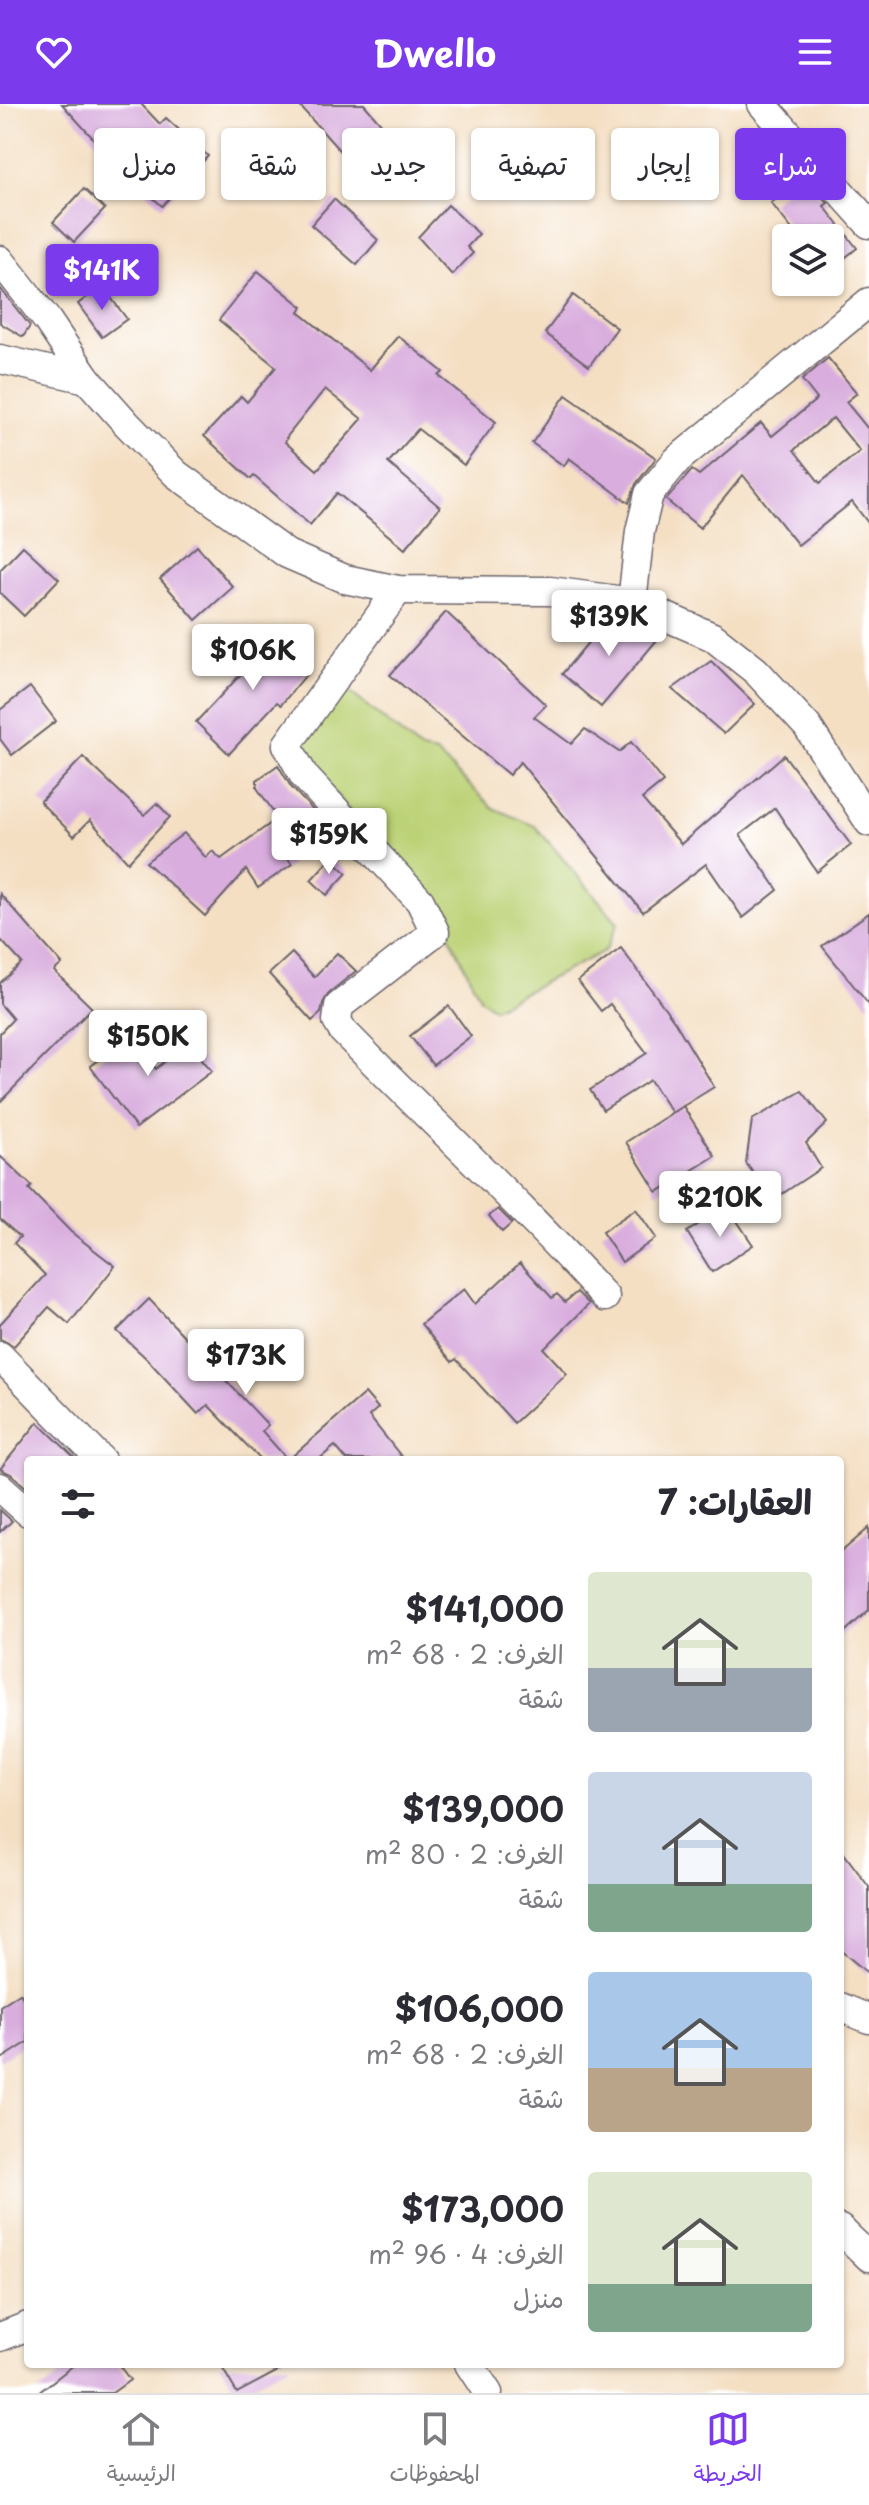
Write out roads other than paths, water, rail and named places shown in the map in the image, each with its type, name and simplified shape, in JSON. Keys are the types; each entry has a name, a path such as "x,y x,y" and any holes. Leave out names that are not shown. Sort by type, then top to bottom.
{"street":[{"path":"762,104 869,224"},
{"path":"0,260 47,320 87,379 176,474 287,554 345,579 398,590 550,591 632,602 713,637 756,671 807,726 869,822"},
{"path":"632,602 640,531 649,494 677,460 869,302"},
{"path":"0,359 87,379"},
{"path":"398,590 287,745 304,776 420,901 435,932 339,1006 337,1021 397,1087 553,1240 605,1297"},
{"path":"0,1356 97,1456"},
{"path":"0,1487 24,1508"},
{"path":"844,2009 869,2019"},
{"path":"844,2233 869,2257"},
{"path":"0,2337 24,2328"},
{"path":"472,2368 488,2393"}]}
